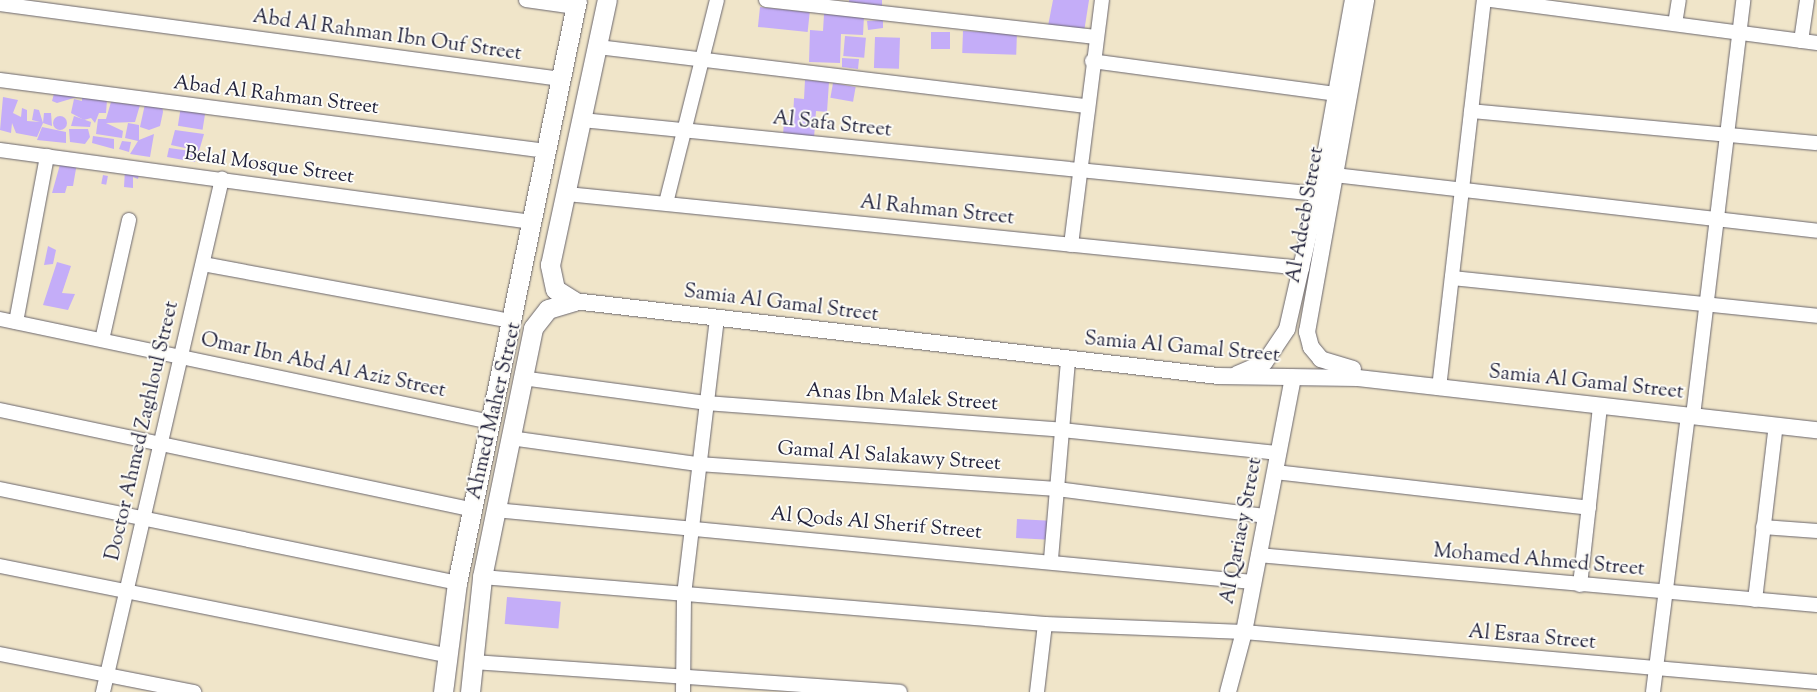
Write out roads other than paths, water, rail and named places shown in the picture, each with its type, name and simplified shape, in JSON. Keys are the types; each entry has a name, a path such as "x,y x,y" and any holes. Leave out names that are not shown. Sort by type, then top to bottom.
{"main road":[{"path":"574,301 555,289 550,266 567,194 607,0"},
{"name":"Ahmed Maher Street","path":"443,692 457,583 576,3"},
{"path":"524,260 550,266"},
{"name":"Ahmed Maher Street","path":"470,692 482,576 522,378 536,321 554,305 574,301"}],"street":[{"path":"526,0 576,3"},
{"path":"666,203 717,0"},
{"path":"766,0 1096,37"},
{"path":"1071,245 1086,106 1102,0"},
{"name":"Al Adeeb Street","path":"1218,376 1257,367 1278,349 1302,268 1318,194 1353,0"},
{"name":"Al Adeeb Street","path":"1366,0 1308,340 1315,354 1328,363 1392,382"},
{"path":"1439,388 1484,0"},
{"path":"1491,0 1817,43"},
{"path":"1675,24 1679,0"},
{"path":"1653,692 1658,670 1668,594 1744,0"},
{"path":"1801,41 1807,0"},
{"name":"Abd Al Rahman Ibn Ouf Street","path":"0,4 561,79"},
{"path":"598,47 702,58 1086,106"},
{"path":"1092,61 1336,94"},
{"name":"Abad Al Rahman Street","path":"0,80 546,151"},
{"path":"1471,112 1817,143"},
{"name":"Al Safa Street","path":"582,120 1318,194"},
{"name":"Belal Mosque Street","path":"0,150 532,222"},
{"path":"16,322 47,156"},
{"path":"1335,175 1716,221 1817,231"},
{"name":"Doctor Ahmed Zaghloul Street","path":"103,692 222,179"},
{"name":"Al Rahman Street","path":"567,194 1302,268"},
{"path":"102,340 129,220"},
{"path":"203,264 512,321"},
{"path":"1452,278 1817,316"},
{"name":"Samia Al Gamal Street","path":"574,301 1218,376 1293,378 1338,376 1817,430"},
{"path":"683,692 684,595 698,464 717,318"},
{"name":"Omar Ibn Abd Al Aziz Street","path":"0,319 491,422"},
{"path":"1051,559 1068,359"},
{"name":"Anas Ibn Malek Street","path":"522,378 706,403 1062,430 1279,453"},
{"name":"Al Qariaey Street","path":"1228,692 1244,632 1293,378"},
{"path":"1580,585 1600,406"},
{"path":"0,410 473,510"},
{"path":"1755,600 1776,425"},
{"name":"Gamal Al Salakawy Street","path":"510,438 698,464 1057,489 1266,516"},
{"path":"1275,472 1589,508"},
{"path":"0,489 457,583"},
{"name":"Al Qods Al Sherif Street","path":"495,510 1051,559 1253,582"},
{"path":"1763,527 1817,531"},
{"name":"Mohamed Ahmed Street","path":"1258,555 1668,594 1817,605"},
{"path":"0,566 126,593 447,655"},
{"name":"Al Esraa Street","path":"482,576 684,595 1045,624 1244,632 1658,670 1817,682"},
{"path":"1037,692 1045,624"},
{"path":"0,654 194,692"},
{"path":"473,662 684,673 900,692"}]}
